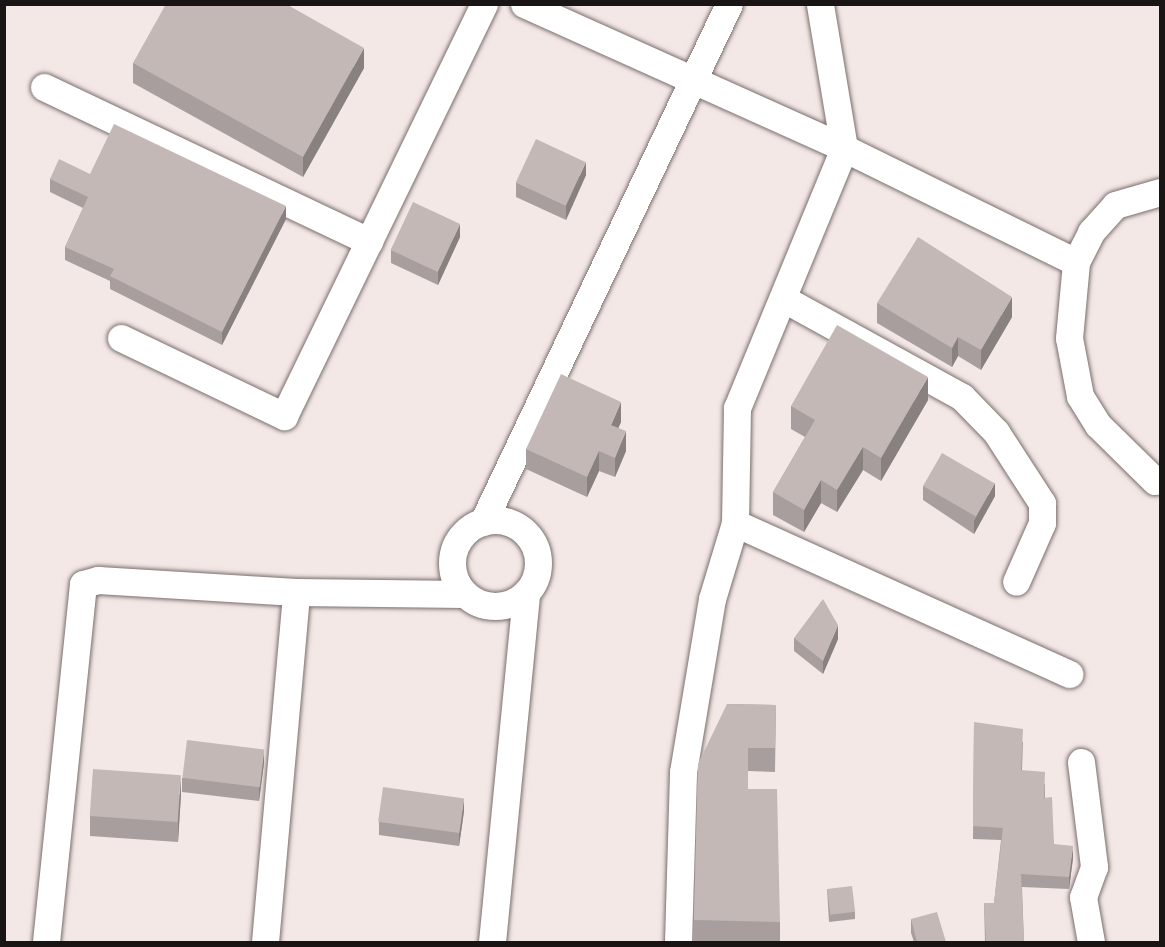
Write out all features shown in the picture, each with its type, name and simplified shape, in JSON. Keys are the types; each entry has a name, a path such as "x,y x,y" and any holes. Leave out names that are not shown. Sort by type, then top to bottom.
{"street":[{"path":"121,338 284,416 484,4"},
{"path":"524,4 690,81 844,148 1076,262"},
{"path":"465,594 452,568 453,553 464,534 483,522 690,81 729,4"},
{"path":"678,942 683,772 712,599 735,523 737,408 784,299 844,148 820,4"},
{"path":"44,87 369,242"},
{"path":"1155,481 1098,425 1080,396 1069,338 1076,262 1091,232 1115,205 1161,192"},
{"path":"784,299 962,397 1001,437 1042,503 1042,523 1016,582"},
{"path":"483,522 511,523 532,541 539,568 526,593 492,942"},
{"path":"735,523 1071,674"},
{"path":"46,942 81,587 98,580 296,592 465,594 496,606 526,593"},
{"path":"265,942 296,592"},
{"path":"1081,762 1094,867 1083,897 1091,942"}],"building":[{"path":"166,4 286,4 364,48 303,157 133,63"},
{"path":"114,124 286,206 222,332 110,276 114,269 65,247 88,197 50,179 59,159 90,174"},
{"path":"536,139 586,162 566,206 516,183"},
{"path":"413,202 460,224 438,272 391,250"},
{"path":"918,237 1012,297 981,350 958,337 952,348 877,303"},
{"path":"837,325 928,377 881,458 863,447 837,490 821,480 804,510 773,492 815,420 791,406"},
{"path":"561,374 621,402 611,425 626,431 615,458 599,451 587,477 526,449"},
{"path":"942,453 995,484 976,516 923,486"},
{"path":"823,599 838,625 823,661 794,638"},
{"path":"727,704 776,705 775,748 748,748 748,789 777,789 780,922 694,920 698,764"},
{"path":"974,722 1023,729 1021,770 1045,772 1044,798 1052,797 1054,844 1073,846 1069,877 1021,874 1024,942 986,942 984,903 994,903 1003,828 973,826"},
{"path":"187,740 264,750 260,787 182,778"},
{"path":"93,769 181,775 178,822 90,816"},
{"path":"383,787 464,798 459,833 378,822"},
{"path":"852,886 855,912 830,915 827,889"},
{"path":"937,912 946,942 917,942 911,919"}]}
